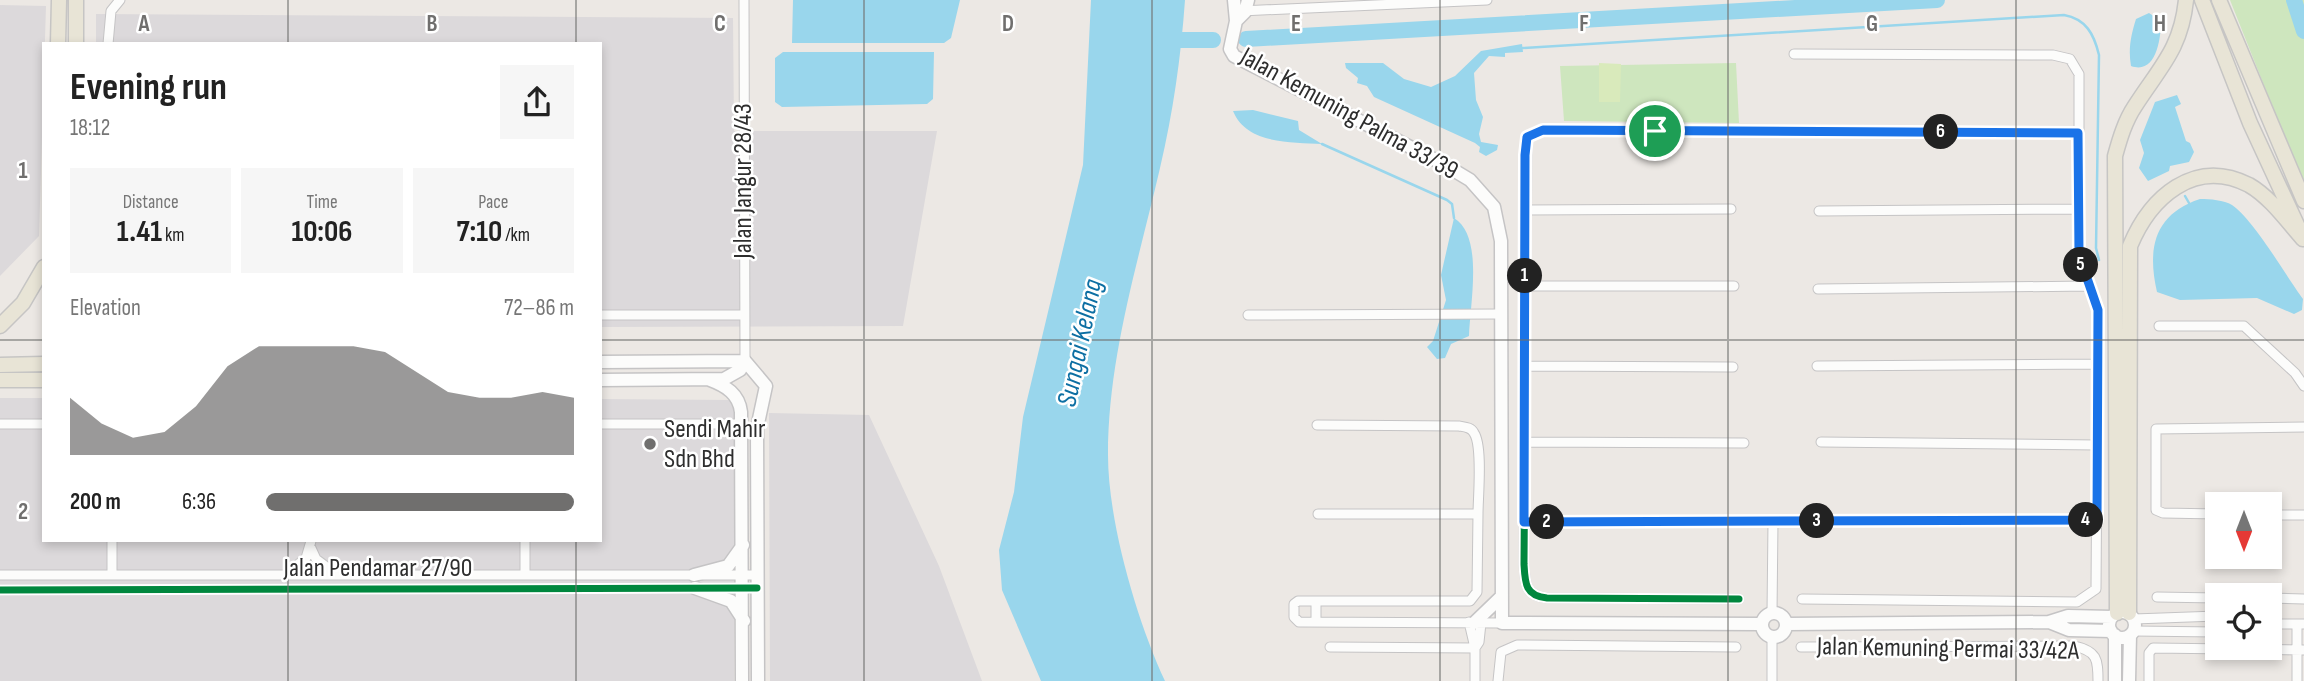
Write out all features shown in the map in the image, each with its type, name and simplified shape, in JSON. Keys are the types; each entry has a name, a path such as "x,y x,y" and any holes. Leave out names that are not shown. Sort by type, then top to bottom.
{"main road":[{"path":"58,42 59,0"},
{"path":"76,0 76,42"},
{"path":"2129,681 2115,156 2134,107 2174,50 2181,32 2186,0"},
{"path":"2202,0 2250,123 2303,239"},
{"path":"2219,0 2304,201"},
{"name":"Jalan Kemuning Palma 33/39","path":"1239,9 1230,49 1234,56 1445,164 1479,188 1494,207 1498,219 1502,314 1503,622"},
{"path":"2049,622 2069,630 2113,633 2126,621 2130,246 2139,225 2165,192 2184,183 2208,177 2247,184 2260,192 2303,239"},
{"path":"0,327 23,303 42,270"},
{"path":"602,362 745,361"},
{"path":"602,380 730,378 745,361"},
{"path":"742,681 757,428 766,386 745,361"},
{"path":"624,362 624,380"},
{"path":"0,365 42,364"},
{"path":"0,380 42,380"},
{"path":"710,380 722,384 740,404 743,545 750,581 758,681"},
{"path":"694,581 728,566 743,545"},
{"path":"694,581 731,601 744,621"},
{"path":"1475,622 1503,596"},
{"path":"1772,613 1783,617 1786,624 1782,634 1772,636 1766,634 1762,624 1765,617 1772,613"},
{"path":"1786,624 2049,622 2068,616 2126,621"},
{"path":"2115,681 2113,633 2126,621"},
{"path":"1503,622 1762,624"}],"street":[{"name":"Jalan Jangur 28/43","path":"744,0 745,361"},
{"path":"1239,9 1487,0"},
{"path":"108,42 109,19 118,2"},
{"path":"1794,54 2053,55 2070,58 2077,65 2079,74 2079,255 2098,310 2096,589 2077,601 1802,599"},
{"path":"1739,599 1547,598 1533,596 1525,581 1527,137 1543,130 2078,133"},
{"path":"1525,210 1731,209"},
{"path":"1819,211 2078,209"},
{"path":"1525,286 1734,286"},
{"path":"1818,289 2088,286"},
{"path":"1248,315 1502,314"},
{"path":"602,315 743,315"},
{"path":"2159,326 2244,326 2295,373 2304,386"},
{"path":"1817,366 2096,364"},
{"path":"1524,366 1733,367"},
{"path":"602,424 742,424"},
{"path":"0,425 42,425"},
{"path":"1317,425 1459,426 1469,428 1475,434 1478,592 1470,601 1296,602 1294,617 1299,622 1503,622"},
{"path":"2205,514 2159,513 2156,510 2156,429 2304,427"},
{"path":"1524,442 1744,443"},
{"path":"1821,442 2097,445"},
{"path":"1318,514 1476,514"},
{"path":"2282,514 2304,514"},
{"path":"1524,522 2097,520"},
{"path":"1772,613 1773,522"},
{"path":"112,542 112,575"},
{"path":"525,542 525,575"},
{"path":"284,575 300,565 311,544"},
{"path":"311,544 316,559 336,575"},
{"name":"Jalan Pendamar 27/90","path":"0,575 525,575 694,581"},
{"name":"Jalan Pendamar 27/90","path":"0,590 750,581"},
{"path":"2157,597 2205,598"},
{"path":"2282,598 2304,599"},
{"path":"1316,601 1316,622"},
{"path":"2126,621 2205,617"},
{"path":"2126,621 2205,631"},
{"path":"1475,622 1479,642 1475,648 1475,681"},
{"path":"2282,624 2301,624 2297,681"},
{"path":"1772,636 1772,681"},
{"path":"1498,681 1501,652 1517,645 1736,647"},
{"name":"Jalan Kemuning Permai 33/42A","path":"1801,647 2074,646 2094,652 2098,665 2098,681"},
{"path":"1330,647 1475,648"},
{"path":"2149,681 2149,653 2153,648 2301,650"}],"shaded area":[{"path":"0,5 46,6 45,42 42,42 39,236 0,276"},
{"path":"96,14 733,18 734,131 937,131 903,326 602,327 602,42 96,42"},
{"path":"0,398 42,398 42,542 602,542 602,399 730,400 736,409 734,681 0,681"},
{"path":"769,413 869,415 939,566 982,681 770,681"}],"green space":[{"path":"2230,0 2304,0 2304,186"},
{"path":"1599,63 1621,64 1620,102 1599,102"},
{"path":"1736,63 1739,123 1564,121 1560,66"}],"water":[{"path":"793,0 960,0 951,38 944,43 792,43"},
{"name":"Sungai Kelang","path":"1091,0 1185,0 1169,127 1119,346 1109,418 1109,481 1119,540 1144,630 1165,681 1041,681 1002,590 999,550 1014,492 1023,417 1083,165"},
{"path":"2149,13 2161,21 2158,46 2146,65 2131,66 2130,42 2136,19"},
{"path":"1522,44 1523,52 1505,53 1505,57 1489,56 1474,73 1476,100 1483,117 1479,134 1481,142 1498,145 1497,150 1486,156 1479,152 1480,147 1475,143 1374,97 1367,86 1357,83 1358,78 1346,68 1345,63 1383,63 1404,79 1431,87 1455,76 1481,51"},
{"path":"783,52 934,52 933,99 927,104 782,107 775,102 775,58"},
{"path":"2177,95 2181,104 2175,107 2186,141 2194,152 2189,162 2170,166 2169,171 2148,181 2139,168 2144,153 2140,140 2155,102"},
{"path":"1253,110 1298,121 1299,130 1322,144 1284,142 1259,136 1240,122 1233,111"},
{"path":"2200,199 2225,202 2241,212 2260,235 2303,299 2302,310 2294,314 2257,298 2180,300 2157,292 2153,261 2158,235 2172,214"},
{"path":"1454,218 1469,239 1472,255 1473,289 1469,336 1451,344 1445,358 1437,359 1427,347 1433,341 1446,300 1441,275"}],"waterway":[{"path":"1246,39 1937,0"},
{"path":"2294,0 2304,31"},
{"path":"1523,48 2064,15 2072,17 2088,29 2095,40 2099,55 2096,248 2099,260"},
{"path":"1163,40 1213,40"},
{"path":"1322,144 1447,200 1452,204 1454,218"},
{"path":"2185,196 2189,203"}],"cycle path":[{"path":"1739,599 1547,598 1534,595 1528,587 1524,564 1527,137 1543,130 2078,133"},
{"path":"0,590 757,588"}],"place":[{"name":"Sendi Mahir Sdn Bhd","path":"650,444"}],"route":[{"path":"1543,130 1655,131 2078,133 2079,255 2098,310 2097,520 1524,522 1527,137 1543,130"}]}
